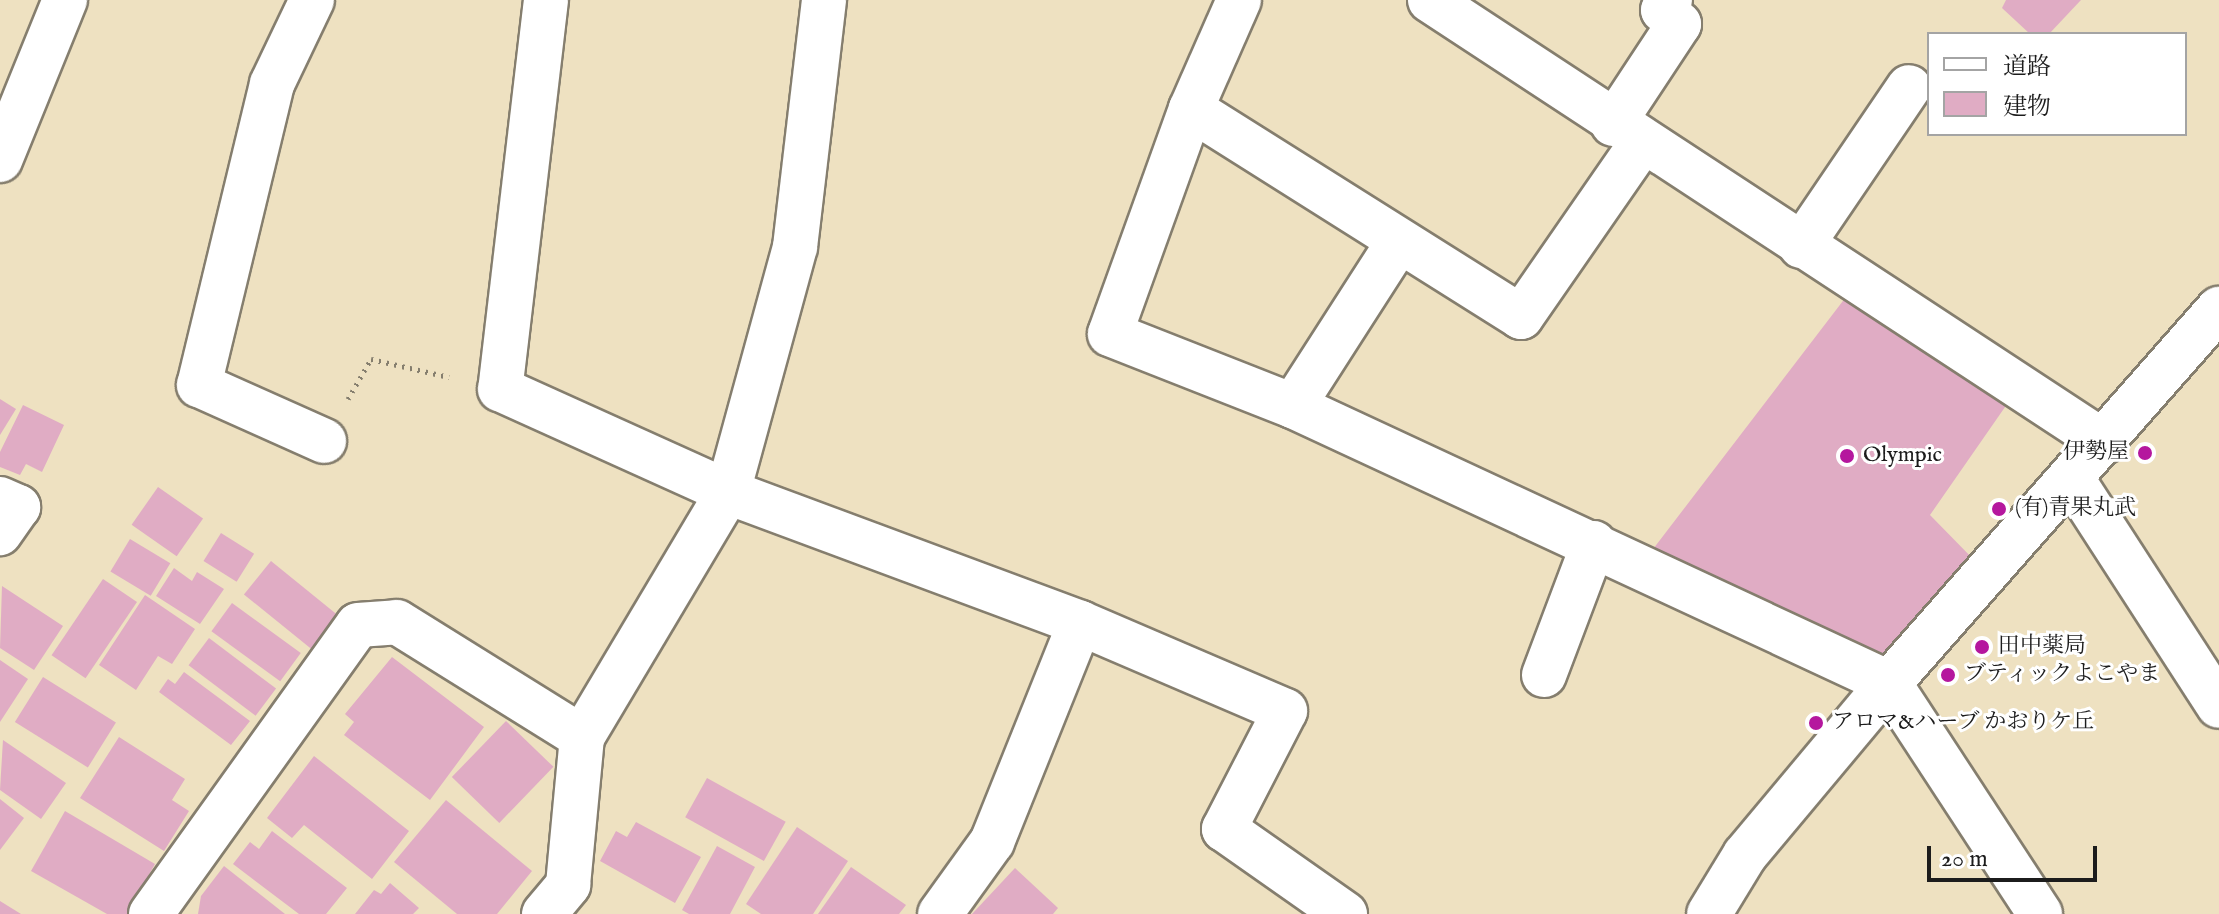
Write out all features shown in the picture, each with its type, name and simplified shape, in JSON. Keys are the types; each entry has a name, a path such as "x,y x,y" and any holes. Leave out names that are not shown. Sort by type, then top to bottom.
{"street":[{"path":"0,160 65,0"},
{"path":"312,0 272,84 199,385 324,441"},
{"path":"546,0 500,389 728,492 1080,623 1285,711 1224,829 1345,914"},
{"path":"544,914 568,885 582,737 728,492 795,247 824,0"},
{"path":"1239,0 1191,109 1110,334 1293,406 1594,543 1889,683 2040,914"},
{"path":"1430,0 1628,133 2104,442"},
{"path":"1191,109 1521,317 1628,133 1679,24 1663,10 1670,0"},
{"path":"1801,246 1909,87"},
{"path":"1293,406 1399,241"},
{"path":"1709,914 1745,855 1889,683 2219,309"},
{"path":"2072,479 2219,706"},
{"path":"0,499 18,507 0,533"},
{"path":"1544,675 1594,543"},
{"path":"151,914 358,625 397,622 582,737"},
{"path":"940,914 992,842 1080,623"}],"path":[{"path":"324,441 371,359 500,389"}],"building":[{"path":"2006,0 2081,0 2051,32 2028,32 2002,8"},
{"name":"Olympic","path":"1849,293 2012,397 1930,515 1976,562 1885,670 1647,557"},
{"path":"0,399 16,409 0,435"},
{"path":"23,405 64,425 42,472 26,464 20,475 0,467 0,452"},
{"path":"158,487 203,519 177,556 132,525"},
{"path":"221,533 254,554 237,582 204,561"},
{"path":"130,539 170,563 151,596 110,572"},
{"path":"271,561 341,618 314,651 244,594"},
{"path":"174,568 192,581 197,572 224,589 200,624 156,596"},
{"path":"103,579 137,602 86,678 52,655"},
{"path":"2,586 63,626 34,670 0,648"},
{"path":"145,595 195,629 172,664 158,656 136,690 99,665"},
{"path":"232,603 301,653 280,681 211,631"},
{"path":"209,638 276,689 256,716 189,665"},
{"path":"392,657 484,727 430,800 344,735 354,722 345,714"},
{"path":"0,660 28,679 0,722"},
{"path":"184,672 250,721 231,745 159,692 168,679 175,684"},
{"path":"43,677 116,723 88,768 15,722"},
{"path":"506,721 553,767 499,823 452,777"},
{"path":"119,737 185,779 172,800 189,811 164,851 80,798"},
{"path":"3,740 66,783 41,819 0,790"},
{"path":"314,756 409,831 372,879 304,825 292,838 267,818"},
{"path":"707,778 786,822 764,861 685,817"},
{"path":"0,799 24,818 0,850"},
{"path":"446,800 532,871 497,914 457,914 394,862"},
{"path":"65,811 155,864 127,914 107,914 31,871"},
{"path":"636,822 701,857 675,903 600,861 616,831 627,837"},
{"path":"797,827 848,861 813,914 761,914 746,904"},
{"path":"272,831 347,888 326,914 299,914 233,864 250,842 259,849"},
{"path":"717,846 755,867 730,914 689,914 682,910"},
{"path":"224,866 285,914 198,914 201,896"},
{"path":"851,867 906,905 899,914 818,914"},
{"path":"1015,868 1058,908 1053,914 972,914"},
{"path":"390,883 419,908 413,914 355,914 374,890 381,894"},
{"path":"0,901 21,914 0,914"}],"place":[{"name":"伊勢屋","path":"2145,453"},
{"name":"Olympic","path":"1847,456"},
{"name":"(有)青果丸武","path":"1999,509"},
{"name":"田中薬局","path":"1982,647"},
{"name":"ブティックよこやま","path":"1948,675"},
{"name":"アロマ&ハーブ かおりケ丘","path":"1816,723"}]}
